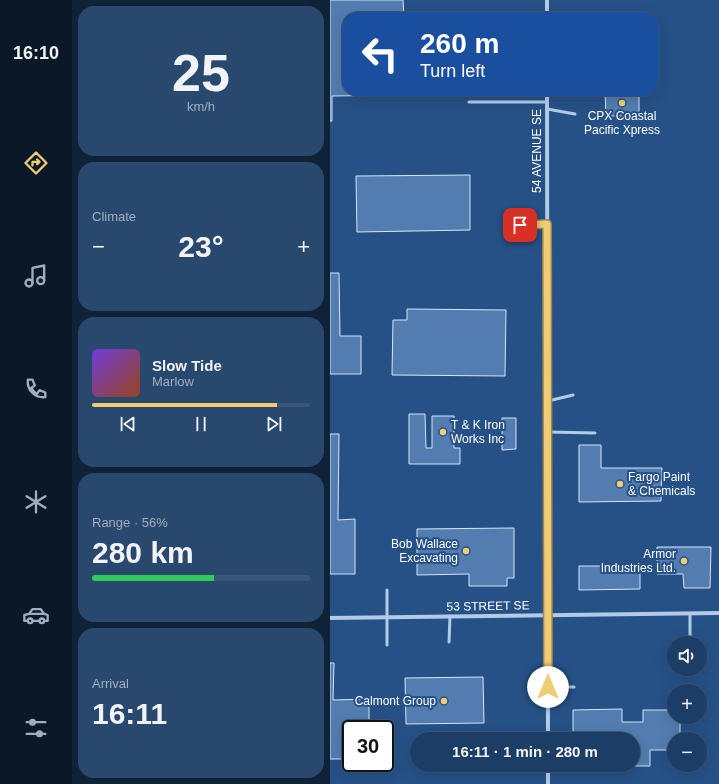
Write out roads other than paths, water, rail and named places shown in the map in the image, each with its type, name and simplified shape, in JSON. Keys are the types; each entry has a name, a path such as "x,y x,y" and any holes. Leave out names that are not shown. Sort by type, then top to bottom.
{"street":[{"path":"547,0 547,12"},
{"name":"54 AVENUE SE","path":"547,96 548,732"},
{"name":"53 STREET SE","path":"330,618 719,613"},
{"path":"548,772 548,784"}],"lane":[{"path":"469,102 547,102"},
{"path":"547,109 575,114"},
{"path":"506,225 547,224"},
{"path":"548,401 573,395"},
{"path":"548,432 595,433"},
{"path":"387,590 387,645"},
{"path":"690,614 690,636"},
{"path":"449,642 450,616"},
{"path":"548,687 574,687"}],"place":[{"name":"CPX Coastal Pacific Xpress","path":"622,103"},
{"name":"T & K Iron Works Inc","path":"443,432"},
{"name":"Fargo Paint & Chemicals","path":"620,484"},
{"name":"Bob Wallace Excavating","path":"466,551"},
{"name":"Armor Industries Ltd.","path":"684,561"},
{"name":"Calmont Group","path":"444,701"}]}
